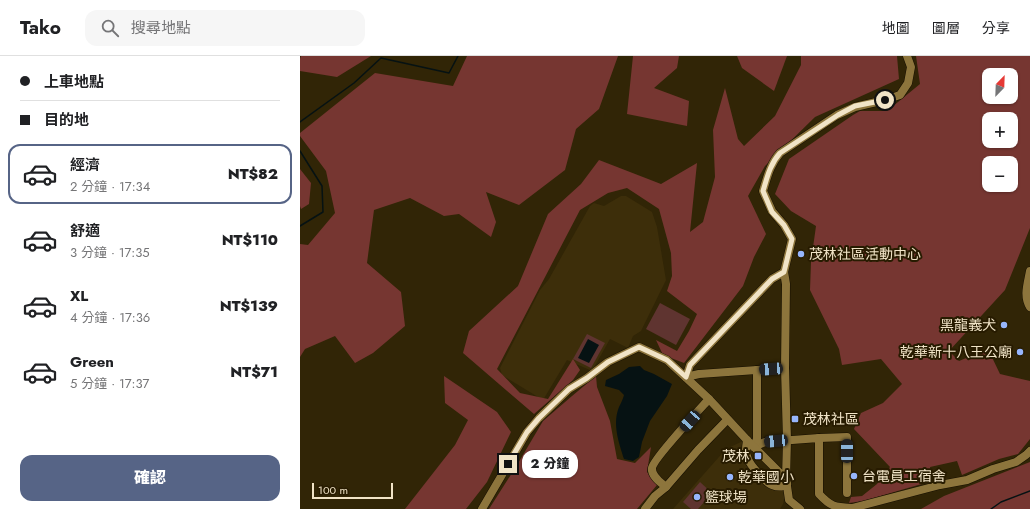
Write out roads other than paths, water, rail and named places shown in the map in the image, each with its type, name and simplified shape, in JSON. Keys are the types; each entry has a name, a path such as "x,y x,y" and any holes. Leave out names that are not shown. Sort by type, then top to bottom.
{"street":[{"path":"800,509 790,506 787,482 786,284 784,272 792,239 784,225 772,212 763,191 774,159 780,153 838,115 855,106 885,100 900,95 908,82 911,67 907,56"},
{"path":"1030,271 1026,291 1028,304 1030,307"},
{"path":"686,377 690,365 772,279 784,272"},
{"path":"482,509 527,432 539,418 569,389 587,378 608,362 639,347 667,360 686,377 709,399 727,420 787,482"},
{"path":"686,377 699,374 786,368"},
{"path":"754,447 757,439 757,370"},
{"path":"666,487 655,477 652,470 653,464 709,399"},
{"path":"645,509 655,496 666,487 698,450 727,420"},
{"path":"754,447 765,442 847,437 847,493"},
{"path":"819,438 819,494 827,502 837,507 852,508 968,480 993,468 1016,462 1026,456 1030,451"},
{"path":"747,440 746,452 748,460 758,473 771,485 779,487 786,486 787,482"}],"waterway":[{"path":"300,122 354,83 381,58 449,73 458,56"},
{"path":"300,151 322,186 323,212 300,226"},
{"path":"991,509 1001,502 1030,491"}],"place":[{"name":"茂林社區活動中心","path":"801,254"},
{"name":"黑龍義犬","path":"1004,325"},
{"name":"乾華新十八王公廟","path":"1020,352"},
{"name":"茂林社區","path":"795,419"},
{"name":"茂林","path":"758,456"},
{"name":"台電員工宿舍","path":"854,476"},
{"name":"乾華國小","path":"730,477"},
{"name":"籃球場","path":"697,497"}]}
